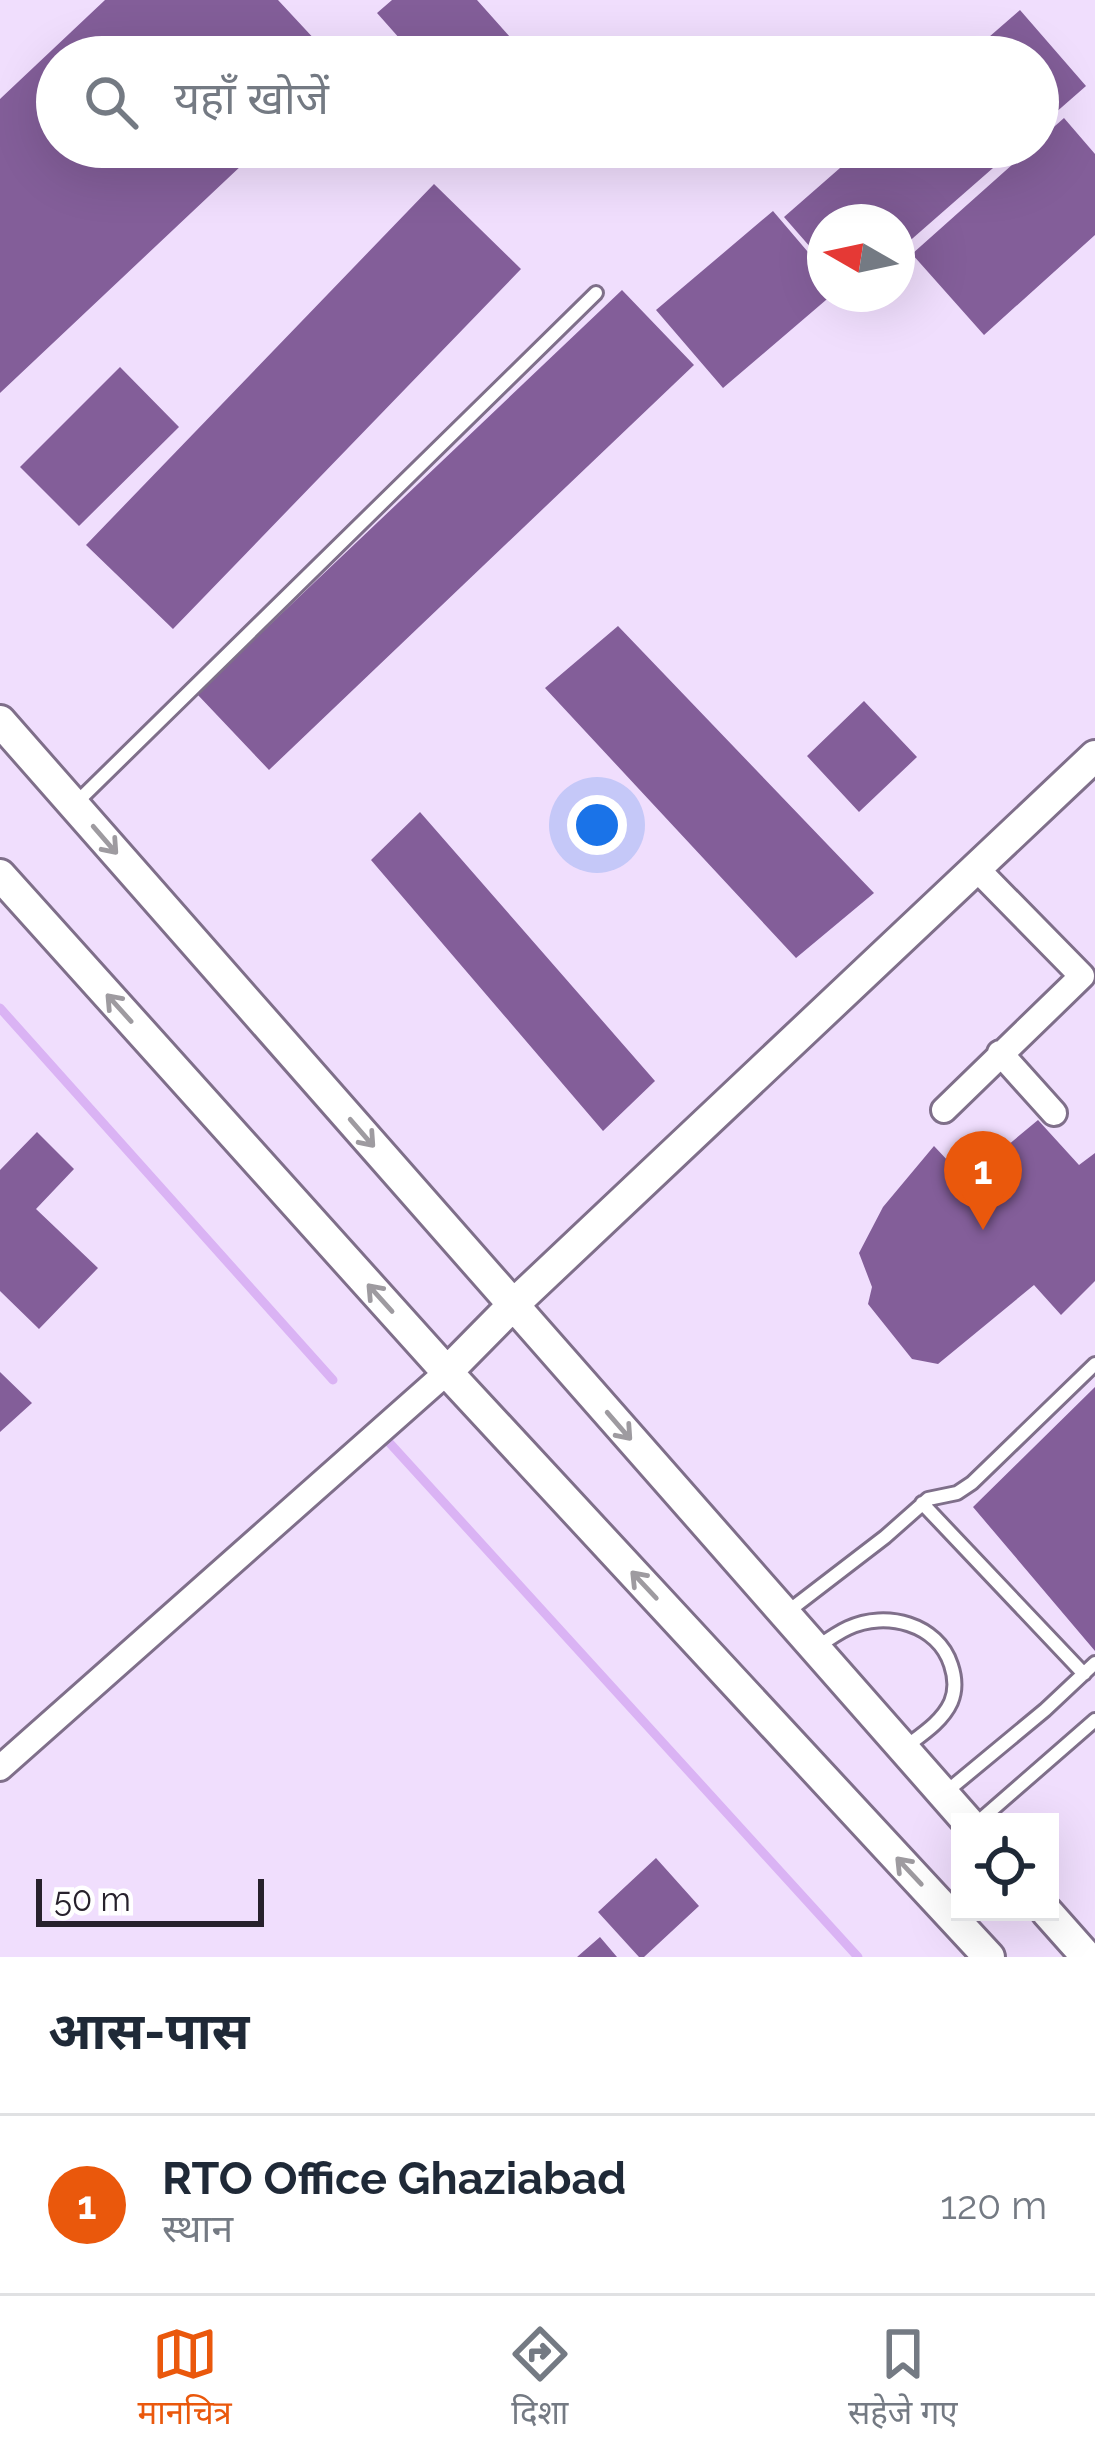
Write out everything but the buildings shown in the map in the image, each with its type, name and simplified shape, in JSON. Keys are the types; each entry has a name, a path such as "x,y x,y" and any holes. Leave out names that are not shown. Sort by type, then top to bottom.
{"street":[{"path":"0,721 960,1813"},
{"path":"0,1768 447,1372 1095,756"},
{"path":"944,1110 1082,976 976,868"},
{"path":"0,875 447,1372 988,1957"},
{"path":"1000,1054 1054,1113"},
{"path":"1055,1921 1087,1957"}],"lane":[{"path":"74,805 596,293"},
{"path":"784,1614 922,1503 972,1484 1095,1364"},
{"path":"922,1503 1089,1668 943,1794"},
{"path":"814,1648 852,1625 886,1620 930,1633 946,1650 955,1678 952,1700 936,1723 903,1749"},
{"path":"988,1813 1095,1720"}],"waterway":[{"path":"0,1008 333,1380"},
{"path":"386,1439 858,1957"}],"place":[{"name":"RTO Office Ghaziabad","path":"983,1230"}]}
